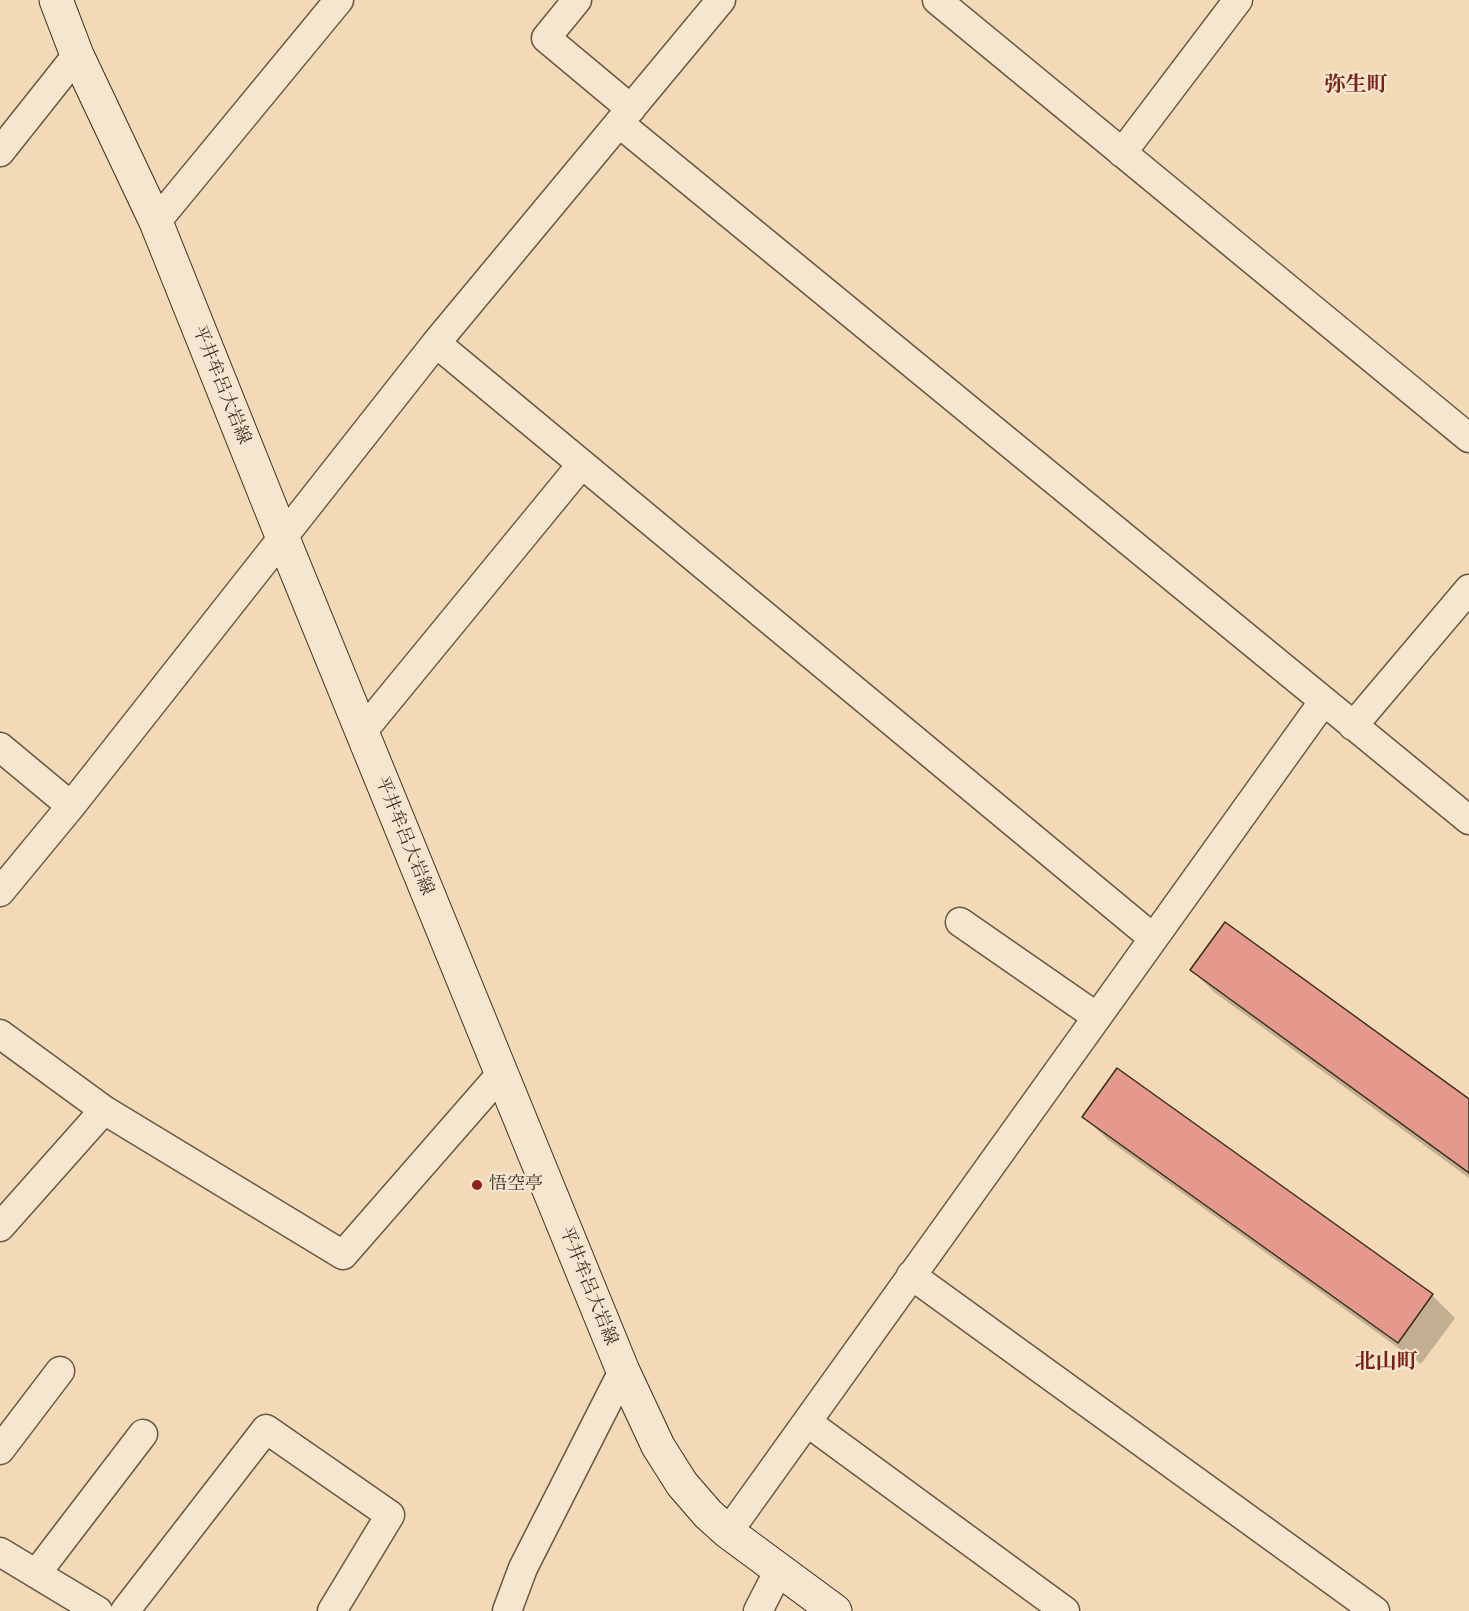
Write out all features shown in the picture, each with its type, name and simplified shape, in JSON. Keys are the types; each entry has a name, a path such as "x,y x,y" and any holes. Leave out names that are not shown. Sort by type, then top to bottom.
{"main road":[{"name":"平井牟呂大岩線","path":"56,0 77,55 156,222 501,1074 623,1371 658,1446 682,1484 708,1514 728,1532 835,1611"}],"street":[{"path":"156,222 339,0"},
{"path":"577,0 546,38 625,116 1323,702 1469,820"},
{"path":"0,892 71,806 436,343 721,0"},
{"path":"937,0 1469,438"},
{"path":"1122,153 1238,0"},
{"path":"0,152 77,55"},
{"path":"436,343 1154,938"},
{"path":"362,732 582,464"},
{"path":"1353,726 1469,589"},
{"path":"728,1532 1323,702"},
{"path":"0,747 71,806"},
{"path":"960,922 1097,1017"},
{"path":"0,1034 104,1110 343,1255 501,1074"},
{"path":"0,1227 104,1110"},
{"path":"912,1275 1376,1611"},
{"path":"0,1450 60,1371"},
{"path":"507,1611 523,1568 623,1371"},
{"path":"807,1422 1065,1611"},
{"path":"125,1611 266,1429 390,1515 332,1611"},
{"path":"36,1574 143,1434"},
{"path":"0,1552 98,1611"},
{"path":"758,1611 779,1570"}],"building":[{"path":"1225,922 1469,1099 1469,1173 1190,970"},
{"path":"1117,1068 1433,1294 1398,1343 1082,1117"}],"place":[{"name":"悟空亭","path":"477,1185"}],"district":[{"name":"弥生町","path":"1356,86"},
{"name":"北山町","path":"1386,1363"}]}
